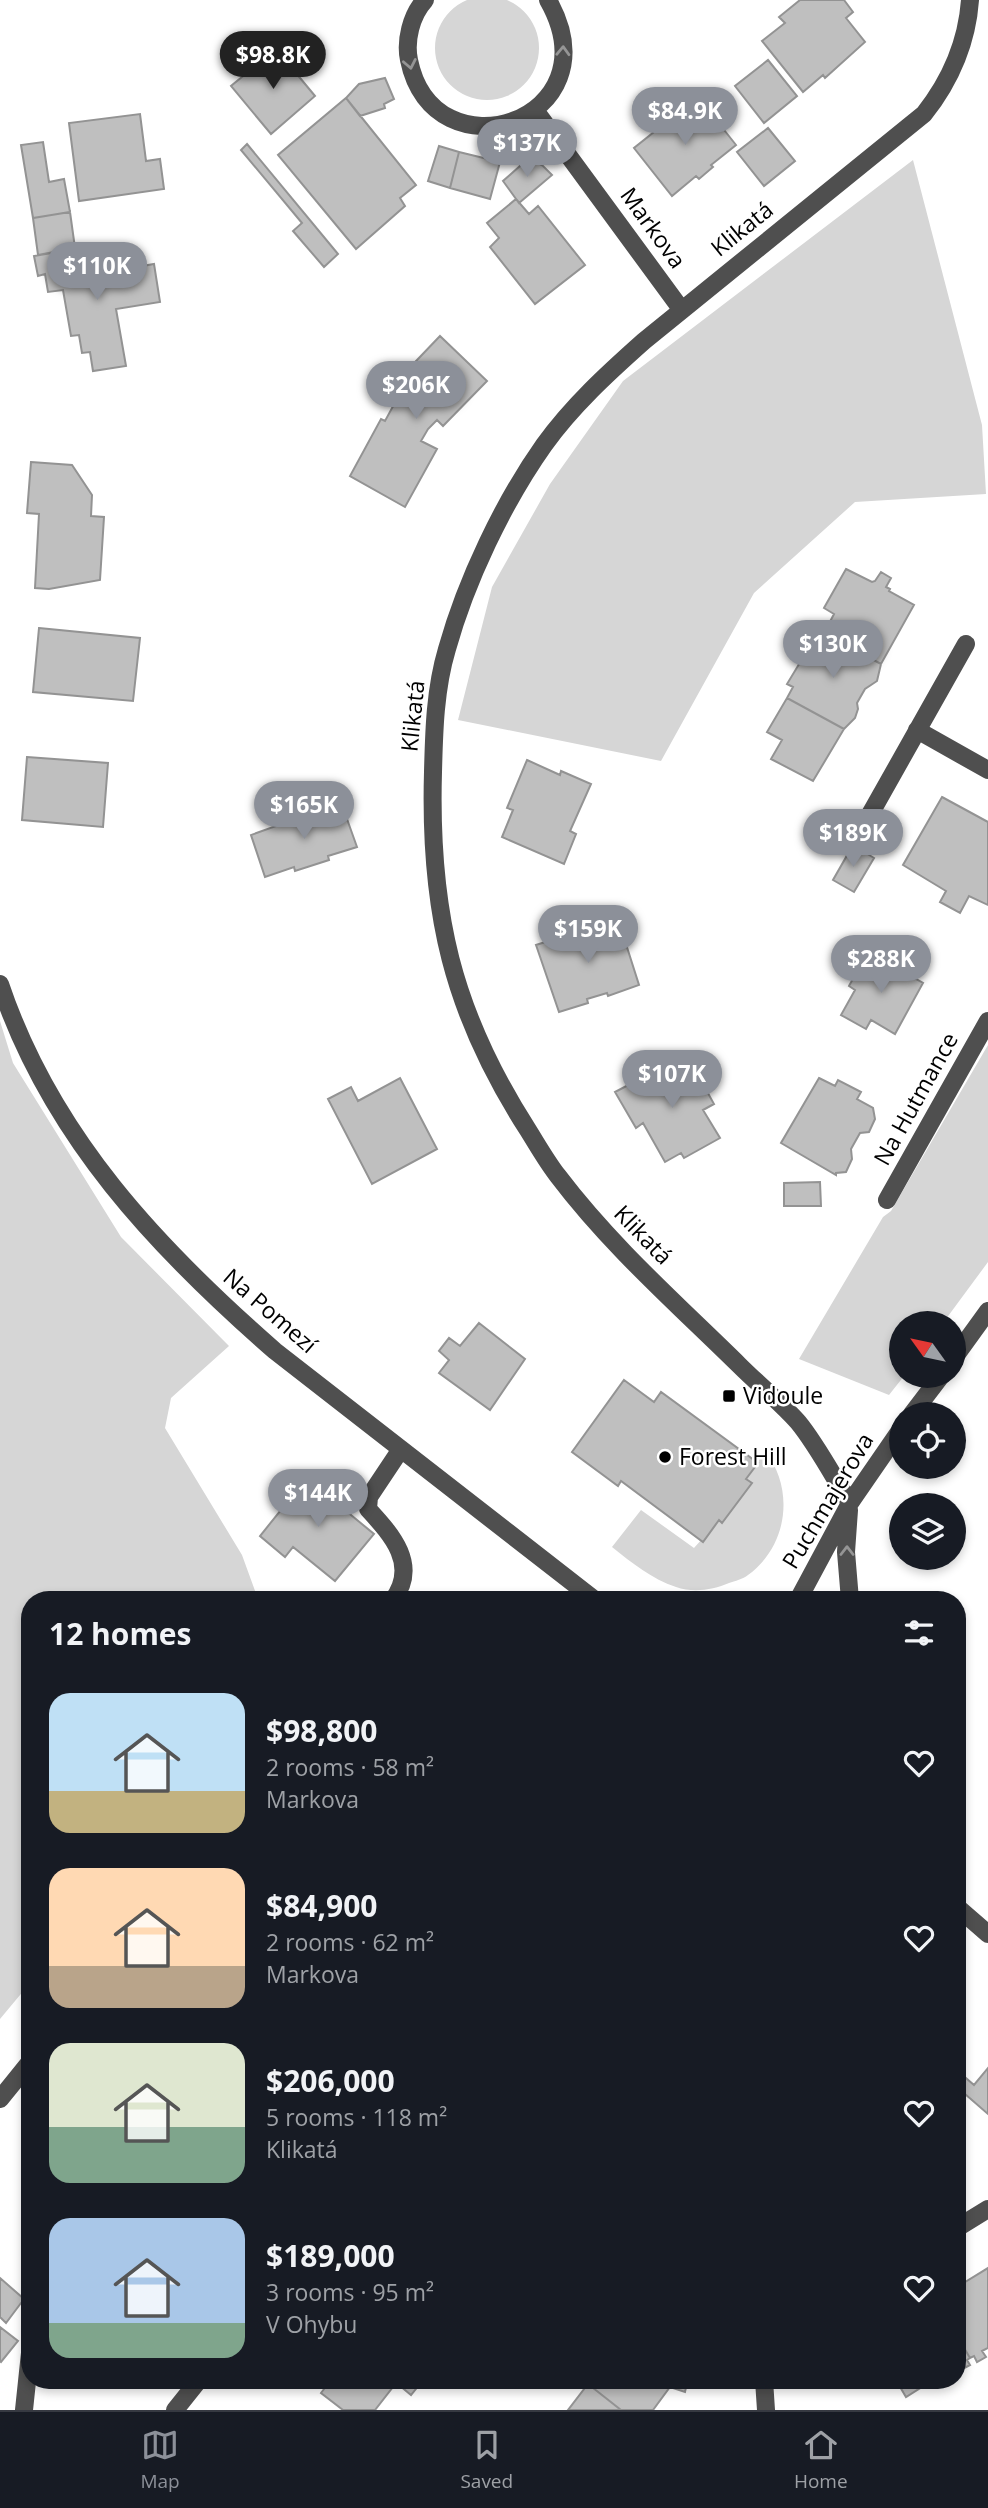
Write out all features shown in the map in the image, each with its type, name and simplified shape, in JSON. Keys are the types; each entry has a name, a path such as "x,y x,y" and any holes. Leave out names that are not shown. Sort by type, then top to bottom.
{"street":[{"path":"425,0 410,27 407,51 412,76 424,97 442,114 465,124 489,127 513,122 535,110 552,92 562,69 565,45 560,21 548,0"},
{"name":"Klikatá","path":"850,1503 799,1424 599,1227 556,1174 492,1069 469,1021 446,943 439,903 433,861 434,727 446,652 462,605 497,527 545,445 608,373 681,309 924,114 945,84 954,65 966,27 970,0"},
{"name":"Markova","path":"535,110 681,309"},
{"path":"868,818 965,644"},
{"path":"917,730 988,770"},
{"name":"Na Pomezí","path":"0,984 33,1066 85,1151 145,1227 231,1312 275,1351 583,1591"},
{"name":"Na Hutmance","path":"887,1200 988,1021"},
{"path":"966,1341 988,1311"},
{"path":"921,1402 932,1388"},
{"name":"Puchmajerova","path":"803,1591 850,1503 889,1446"},
{"path":"399,1591 404,1574 395,1540 368,1509 369,1497 401,1449"},
{"path":"849,1591 846,1552 850,1503"},
{"path":"966,1915 988,1934"},
{"path":"0,2099 21,2073"},
{"path":"966,2222 988,2209"},
{"path":"24,2410 26,2389"},
{"path":"175,2410 192,2389"},
{"path":"765,2389 766,2410"}],"shaded area":[{"path":"470,-1 504,-1 516,5 530,19 538,38 538,58 530,77 516,91 497,99 477,99 458,91 444,77 436,58 436,38 444,19 450,11"},
{"path":"913,160 982,425 986,494 855,502 754,593 661,761 458,720 492,587 550,484 623,381"},
{"path":"0,1021 13,1063 121,1237 229,1346 171,1398 165,1428 242,1555 255,1591 21,1591 21,1994 0,2019"},
{"path":"988,1045 988,1262 952,1311 889,1311 889,1388 895,1388 889,1395 799,1359 883,1217 891,1211"},
{"path":"765,1451 781,1482 783,1516 772,1549 746,1576 710,1589 683,1589 650,1575 612,1547 641,1510 694,1548 719,1520 722,1522 751,1483 746,1479"}],"building":[{"path":"800,0 844,0 853,12 846,18 865,42 825,78 823,75 803,92 762,41 785,23 779,17"},
{"path":"276,49 315,96 271,134 231,86"},
{"path":"768,60 797,96 764,123 735,86"},
{"path":"385,78 394,99 384,104 385,108 360,116 346,98 359,84"},
{"path":"698,97 736,145 711,165 713,167 699,179 696,176 672,196 634,148"},
{"path":"346,98 416,185 400,198 405,206 356,249 278,155"},
{"path":"140,114 146,161 160,159 164,189 79,201 69,123"},
{"path":"768,128 795,161 764,186 737,152"},
{"path":"43,142 49,182 64,179 70,212 33,218 21,145"},
{"path":"247,144 338,254 324,267 293,231 302,223 241,150"},
{"path":"439,146 459,152 450,188 428,181"},
{"path":"459,152 500,162 490,199 450,188"},
{"path":"529,158 552,175 519,203 503,181"},
{"path":"516,199 529,214 538,206 585,265 535,304 490,247 499,238 487,223"},
{"path":"70,212 75,248 38,255 33,218"},
{"path":"81,248 86,276 154,264 160,302 116,309 126,366 93,371 90,352 82,353 79,335 71,336 63,290 48,292 45,274 38,276 34,256"},
{"path":"440,336 487,381 443,426 437,420 428,429 421,441 437,449 405,507 350,476 381,419 385,421 403,388 396,382"},
{"path":"31,462 72,465 92,495 91,516 104,517 100,580 49,589 35,588 39,514 27,513"},
{"path":"846,569 872,582 881,572 891,578 886,587 889,591 914,605 881,664 824,633 834,614 824,608"},
{"path":"39,628 140,638 133,701 33,692"},
{"path":"824,633 881,664 877,681 865,689 857,703 855,718 844,729 787,698 793,687 787,684 813,641 818,644"},
{"path":"787,698 844,729 813,781 771,759 782,740 767,732"},
{"path":"27,757 108,763 103,827 22,820"},
{"path":"527,760 560,775 561,771 591,784 570,831 576,834 564,864 502,837 513,810 507,808"},
{"path":"942,797 988,822 988,905 969,896 960,913 940,902 946,891 903,865"},
{"path":"342,805 357,847 328,856 329,860 295,871 294,867 265,877 251,835 311,811 313,814"},
{"path":"853,845 874,858 854,892 833,880"},
{"path":"618,919 639,985 608,996 607,993 587,999 588,1003 559,1012 536,945"},
{"path":"868,952 923,983 895,1034 871,1020 866,1029 841,1015 855,990 849,986"},
{"path":"689,1059 714,1104 703,1110 720,1138 684,1158 681,1153 665,1162 643,1123 636,1128 615,1092 651,1073 655,1079"},
{"path":"400,1078 437,1149 372,1184 328,1099 351,1087 358,1101"},
{"path":"819,1078 835,1086 838,1080 861,1092 857,1099 873,1108 875,1119 869,1132 860,1133 851,1149 852,1159 846,1172 836,1175 781,1143"},
{"path":"820,1182 821,1206 784,1206 784,1183"},
{"path":"479,1323 525,1359 490,1410 439,1373 449,1360 439,1351 449,1338 460,1346"},
{"name":"Forest Hill","path":"624,1380 654,1402 661,1392 758,1463 746,1479 752,1483 722,1523 719,1520 703,1542 621,1481 618,1486 572,1452"},
{"path":"310,1474 332,1491 328,1496 374,1534 335,1581 293,1547 285,1557 260,1536"},
{"path":"988,2068 988,2114 966,2095 966,2078 974,2085"},
{"path":"988,2268 988,2348 982,2351 986,2357 977,2362 974,2356 970,2358 966,2351 966,2281"},
{"path":"0,2278 21,2296 21,2303 6,2323 0,2317"},
{"path":"0,2327 18,2341 1,2362 0,2361"},
{"path":"966,2351 970,2358 967,2360 970,2365 966,2367"},
{"path":"324,2389 391,2389 375,2410 343,2410 321,2393"},
{"path":"404,2389 416,2389 411,2395"},
{"path":"584,2389 594,2389 621,2410 568,2410"},
{"path":"594,2389 669,2389 653,2410 621,2410"},
{"path":"901,2389 919,2389 906,2397"}],"place":[{"name":"Vidoule","path":"729,1396"},
{"name":"Forest Hill","path":"665,1457"}]}
